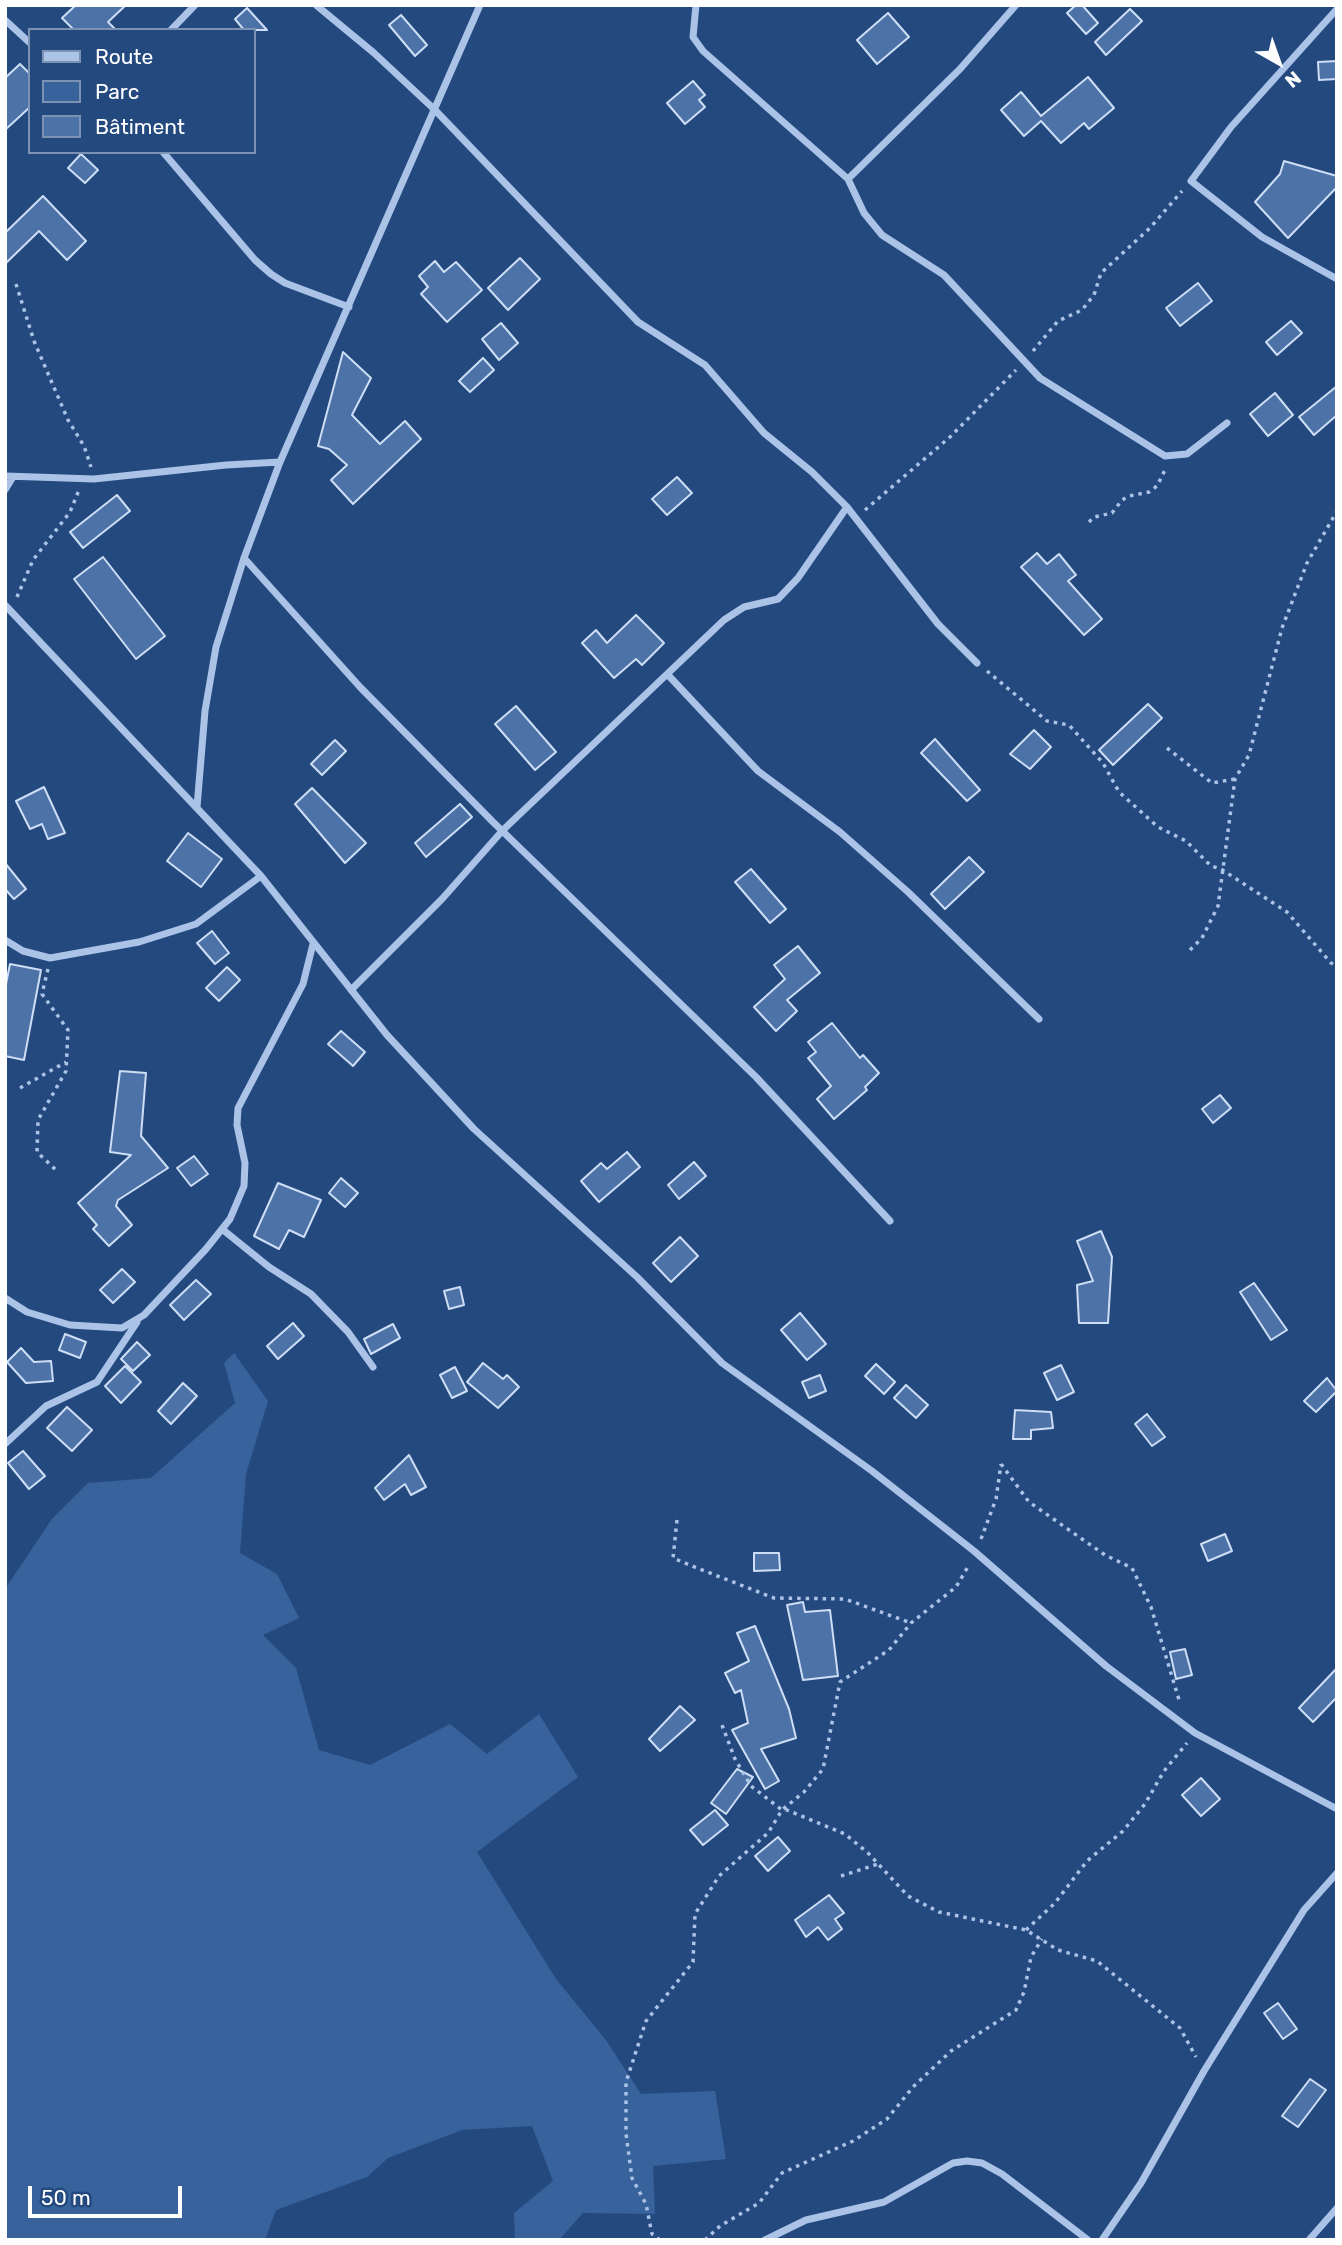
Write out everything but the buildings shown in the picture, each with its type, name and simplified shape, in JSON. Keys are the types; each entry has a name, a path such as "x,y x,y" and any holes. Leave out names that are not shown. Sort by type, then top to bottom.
{"street":[{"path":"173,28 195,5"},
{"path":"316,5 374,53 435,110 638,322 705,365 770,439 812,472 847,507 938,624 977,663"},
{"path":"197,807 205,710 216,647 244,558 280,462 480,5"},
{"path":"696,5 694,37 703,51 848,179 864,213 882,234 944,275 1050,385 1165,456 1186,454 1227,423"},
{"path":"848,179 960,69 1016,5"},
{"path":"1337,7 1231,127 1191,180 1262,237 1337,279"},
{"path":"5,20 28,41"},
{"path":"165,154 255,260 271,274 285,283 349,307"},
{"path":"5,490 9,476 76,480 280,462"},
{"path":"351,990 442,899 503,830 669,676 724,620 744,607 778,599 798,578 847,507"},
{"path":"244,558 360,687 755,1077 890,1221"},
{"path":"5,605 261,876 387,1035 474,1129 637,1277 722,1363 835,1442 974,1552 1106,1666 1195,1733 1337,1809"},
{"path":"669,676 758,771 840,832 908,892 1039,1018"},
{"path":"5,940 23,951 50,958 139,942 176,932 196,923 261,876"},
{"path":"5,1444 46,1406 97,1382 137,1321 222,1229 236,1208 244,1186 245,1163 237,1125 238,1108 303,984 313,944"},
{"path":"222,1229 269,1267 311,1294 348,1332 373,1367"},
{"path":"5,1298 27,1311 70,1325 122,1328 137,1321"},
{"path":"1102,2240 1141,2183 1204,2071 1304,1910 1337,1873"},
{"path":"765,2240 806,2220 884,2202 953,2163 967,2161 982,2163 1002,2174 1088,2240"},
{"path":"1309,2240 1337,2208"}],"path":[{"path":"856,518 950,437 1025,360 1058,321 1082,310 1094,295 1101,272 1150,228 1191,180"},
{"path":"16,284 34,341 68,420 84,446 94,479"},
{"path":"1089,522 1094,517 1112,513 1129,496 1138,496 1157,486 1166,468 1165,456"},
{"path":"11,611 33,560 70,512 80,491 76,480"},
{"path":"1190,950 1202,938 1217,906 1235,779 1249,755 1282,628 1307,563 1337,511"},
{"path":"977,663 1046,720 1069,725 1103,763 1119,792 1158,827 1186,841 1211,866 1221,869 1287,912 1331,963 1337,966"},
{"path":"1167,748 1212,783 1235,779"},
{"path":"50,958 42,994 68,1030 66,1071 38,1120 37,1152 56,1170"},
{"path":"20,1088 66,1062"},
{"path":"660,2240 652,2234 646,2204 632,2178 626,2134 626,2082 646,2021 693,1962 695,1914 719,1876 768,1833 782,1810 804,1792 823,1769 840,1682 889,1650 911,1623 956,1587 968,1570 974,1552 988,1527 1001,1464 1029,1502 1105,1555 1132,1568 1151,1607 1182,1710"},
{"path":"677,1520 673,1558 697,1569 774,1598 845,1599 911,1623"},
{"path":"722,1725 751,1786 782,1810 845,1834 908,1896 939,1912 1026,1930 1058,1950 1097,1961 1180,2028 1204,2071"},
{"path":"1026,1930 1055,1903 1087,1861 1123,1831 1138,1813 1164,1771 1195,1733"},
{"path":"841,1876 878,1864"},
{"path":"705,2240 720,2226 759,2203 782,2172 853,2141 887,2119 913,2087 951,2051 1016,2010 1024,1992 1031,1957 1042,1939"}],"green space":[{"path":"234,1353 268,1401 246,1474 240,1553 277,1574 299,1618 263,1635 296,1668 319,1750 370,1765 450,1724 487,1754 539,1714 578,1777 477,1852 556,1979 606,2040 641,2094 715,2091 726,2159 653,2166 655,2214 583,2213 559,2240 515,2240 514,2213 553,2181 532,2126 462,2130 388,2158 367,2177 276,2210 265,2240 5,2240 5,1589 52,1519 88,1483 151,1478 235,1403 224,1363"}]}
